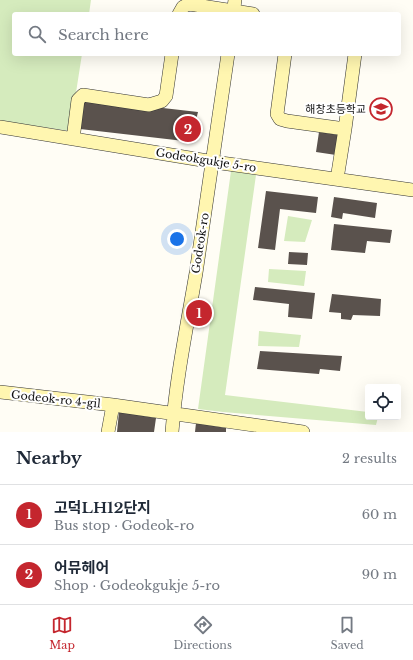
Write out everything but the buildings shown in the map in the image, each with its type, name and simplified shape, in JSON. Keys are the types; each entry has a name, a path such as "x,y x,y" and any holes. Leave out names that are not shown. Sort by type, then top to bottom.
{"street":[{"path":"179,12 182,7 189,4 234,8 247,12"},
{"path":"73,139 78,100 83,95 149,104 162,101 166,96 172,56"},
{"name":"Godeok-ro","path":"172,432 214,162 228,56"},
{"path":"285,56 277,114 280,119 345,128"},
{"path":"337,179 355,56"},
{"name":"Godeokgukje 5-ro","path":"0,127 214,162 413,190"},
{"name":"Godeok-ro 4-gil","path":"0,392 113,405 174,414 234,427 303,432"},
{"name":"Godeok-ro 4-gil","path":"108,432 113,405"}],"green space":[{"path":"0,0 91,0 89,12 12,12 12,56 82,56 70,131 0,121"},
{"path":"231,171 256,175 225,395 365,412 365,420 377,420 376,425 198,409"},
{"path":"288,216 312,220 305,242 284,241"},
{"path":"269,269 306,271 304,286 268,282"},
{"path":"259,331 301,335 299,347 258,346"}],"place":[{"name":"해창초등학교","path":"381,109"},
{"name":"어뮤헤어","path":"188,129"},
{"name":"고덕LH12단지","path":"199,313"}]}
